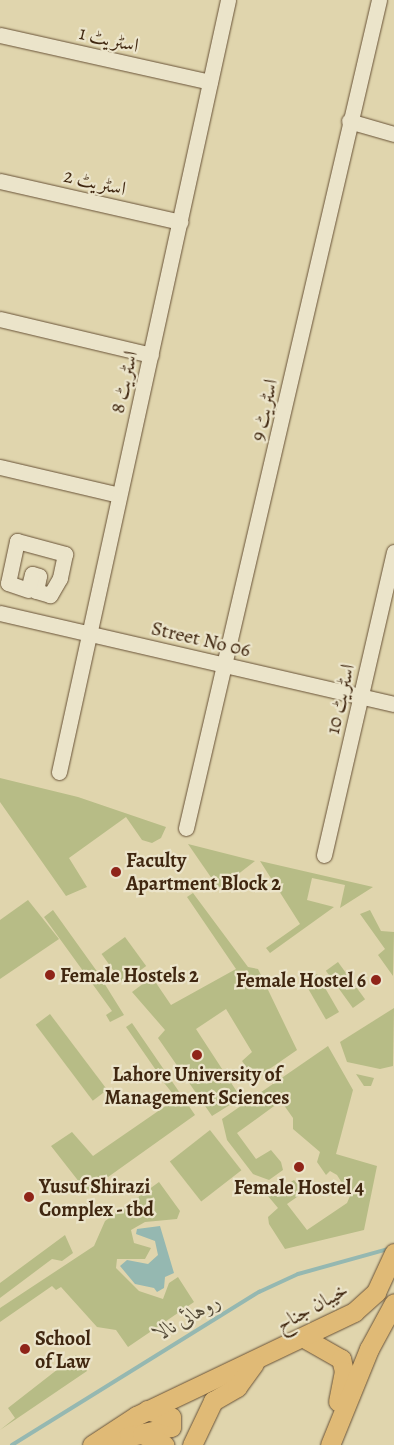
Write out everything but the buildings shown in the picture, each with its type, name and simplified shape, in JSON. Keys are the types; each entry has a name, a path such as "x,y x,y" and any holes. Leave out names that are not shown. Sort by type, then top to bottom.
{"main road":[{"name":"خیبان جناح","path":"92,1445 147,1410 304,1338 368,1300 393,1258"},
{"path":"333,1437 394,1304"},
{"path":"304,1338 336,1354 344,1366 333,1437"},
{"path":"192,1445 213,1401 237,1387 254,1362"},
{"path":"123,1440 144,1429 171,1428 171,1417 147,1410"},
{"path":"123,1440 149,1435 166,1445"}],"street":[{"name":"اسٹریٹ 8","path":"59,772 228,0"},
{"name":"اسٹریٹ 9","path":"186,828 226,665 349,120 379,0"},
{"name":"اسٹریٹ 1","path":"0,35 210,82"},
{"path":"349,120 394,134"},
{"name":"اسٹریٹ 2","path":"0,181 180,222"},
{"path":"0,319 151,354"},
{"path":"0,467 119,495"},
{"path":"17,542 65,554 60,578 50,595 36,591 39,576 32,574 28,590 8,583 17,542"},
{"name":"اسٹریٹ 10","path":"324,855 394,552"},
{"name":"Street No 06","path":"0,613 394,704"}],"green space":[{"path":"0,778 78,797 166,827 161,838 152,843 142,840 126,817 69,858 87,887 66,896 0,802"},
{"path":"188,844 255,861 219,889"},
{"path":"260,861 373,887 340,908 345,885 312,878 307,900 334,907 270,953 266,948 300,924"},
{"path":"193,893 248,967 258,969 297,1050 255,1079 242,1061 252,1052 226,1009 196,1029 241,1098 212,1116 158,1038 165,1030 132,992 152,977 171,1005 236,969 187,897"},
{"path":"28,900 59,939 0,979 0,920"},
{"path":"53,910 96,970 124,1015 110,1022 106,1015 112,1011 44,917"},
{"path":"370,910 381,931 394,932 393,976 378,955 385,949 360,914"},
{"path":"125,937 146,966 123,983 102,954"},
{"path":"338,962 365,999 353,1008 326,971"},
{"path":"317,974 339,1012 326,1020 304,981"},
{"path":"394,1008 393,1066 380,1069 347,1062 340,1042"},
{"path":"50,1014 107,1090 93,1101 36,1025"},
{"path":"132,1023 195,1115 87,1192 51,1146 72,1132 93,1156 167,1105 164,1100 173,1094 161,1079 154,1083 160,1076 126,1027"},
{"path":"328,1046 353,1090 336,1154 377,1166 364,1230 285,1249 269,1224 268,1217 278,1208 268,1196 294,1180 304,1192 287,1204 307,1230 347,1203 350,1196 337,1175 330,1171 326,1175 317,1162 320,1152 293,1129 293,1118 281,1101 237,1133 256,1159 271,1150 281,1162 283,1170 269,1180 253,1174 227,1140 222,1119"},
{"path":"356,1074 374,1078 371,1086 364,1086"},
{"path":"210,1130 241,1170 201,1202 170,1161"},
{"path":"159,1182 180,1211 177,1219 145,1222 131,1230 134,1243 151,1248 145,1259 117,1259 116,1268 139,1291 163,1299 169,1283 178,1277 194,1302 128,1347 116,1330 97,1327 61,1287 56,1290 52,1286 0,1322 0,1308 94,1246 105,1221"},
{"path":"65,1235 73,1253 62,1261 52,1259 0,1298 0,1283"},
{"path":"76,1355 87,1371 0,1430 15,1418 8,1408"}],"water":[{"path":"160,1226 174,1273 165,1277 164,1288 157,1292 154,1288 135,1284 120,1266 127,1260 148,1264 158,1255 155,1241 136,1234 137,1229"}],"waterway":[{"name":"روہائی نالا","path":"12,1445 259,1292 298,1274 388,1249"}],"place":[{"name":"Faculty Apartment Block 2","path":"116,872"},
{"name":"Female Hostels 2","path":"50,975"},
{"name":"Female Hostel 6","path":"376,980"},
{"name":"Lahore University of Management Sciences","path":"197,1055"},
{"name":"Female Hostel 4","path":"299,1167"},
{"name":"Yusuf Shirazi Complex - tbd","path":"29,1197"},
{"name":"School of Law","path":"25,1349"}]}
